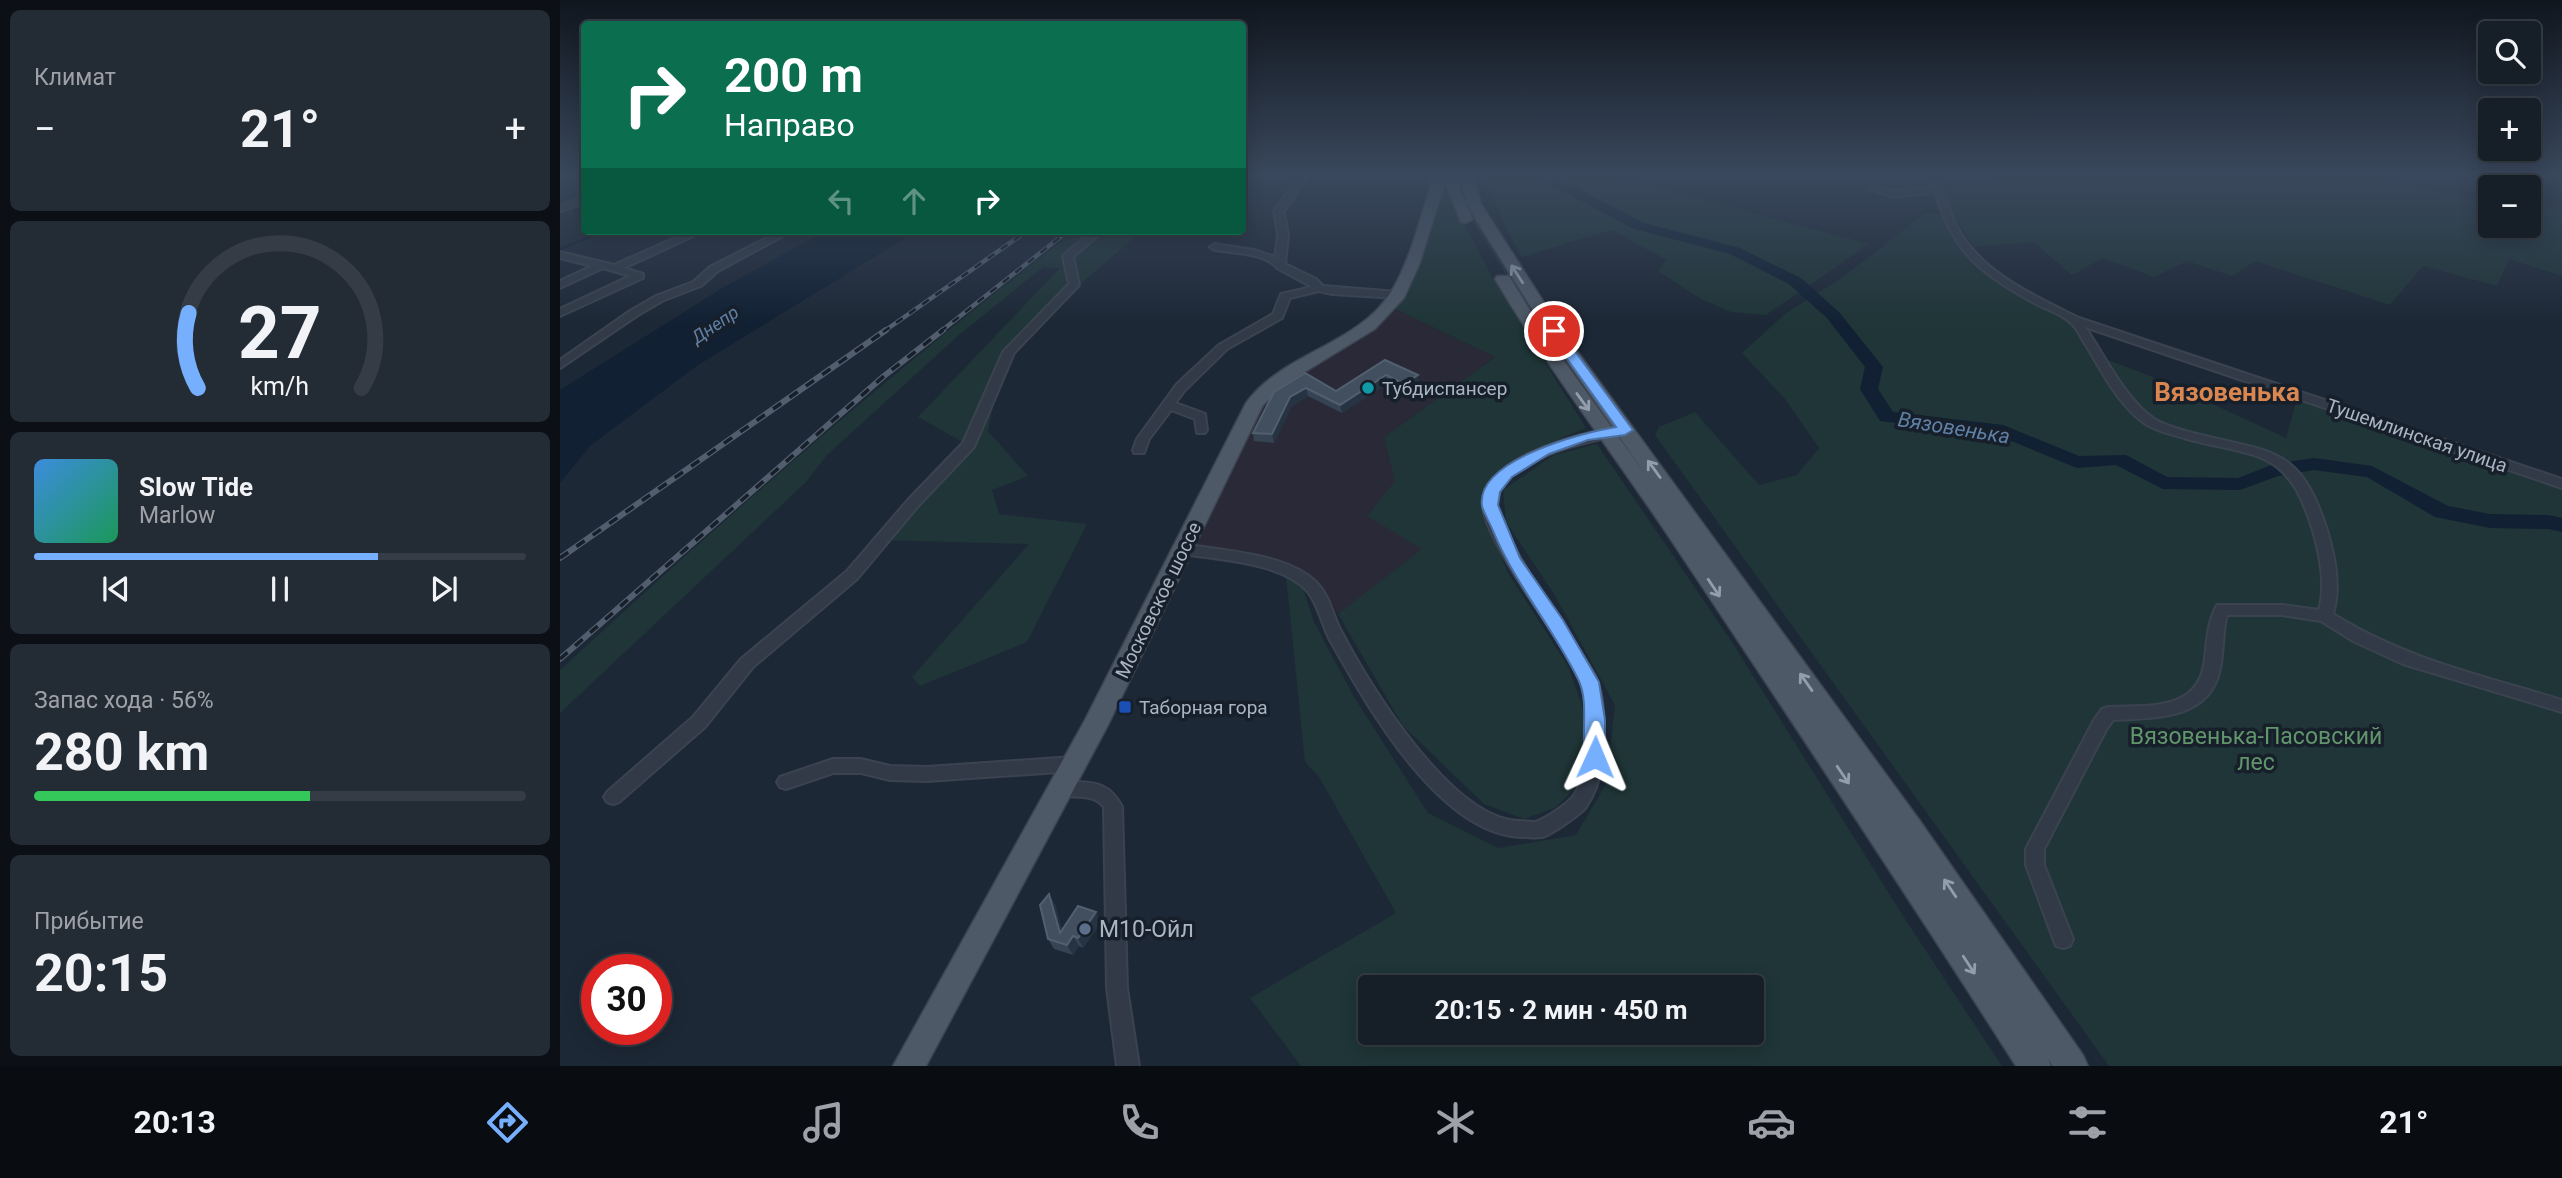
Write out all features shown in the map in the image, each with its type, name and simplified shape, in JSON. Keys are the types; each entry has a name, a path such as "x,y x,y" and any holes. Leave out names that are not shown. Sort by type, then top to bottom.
{"main road":[{"name":"Московское шоссе","path":"909,1066 1060,789 1255,403 1279,380 1369,324 1398,295 1424,225"},
{"path":"1470,225 1536,334 1615,431 1894,807 2072,1066"},
{"path":"1487,225 1615,431 2035,1066"}],"street":[{"path":"1279,262 1283,235 1281,225"},
{"name":"Тушемлинская улица","path":"1950,225 1968,250 2028,296 2075,320 2562,484"},
{"path":"615,268 690,235"},
{"path":"560,365 634,313 660,298 697,284 714,269 779,235"},
{"path":"612,797 699,722 747,663 852,575 913,503 969,444 1009,352 1074,285 1068,256 1093,235"},
{"path":"1215,247 1254,253 1279,262 1319,288"},
{"path":"560,255 639,276 560,313"},
{"path":"560,285 602,265"},
{"path":"1139,450 1143,439 1181,387 1223,347 1278,316 1285,296 1319,288 1360,295 1398,295"},
{"path":"2075,320 2134,407 2148,420 2194,438 2258,450 2281,462 2295,474 2302,483 2317,522 2328,562 2332,599 2325,616"},
{"path":"1168,405 1201,417 1201,430"},
{"path":"1183,549 1255,560 1289,572 1312,588 1332,629 1390,725 1426,771 1462,807 1493,826 1523,831 1551,825 1576,806 1590,780 1595,757 1596,720 1589,682 1557,625 1513,559 1490,505 1492,491 1507,474 1556,446 1615,431"},
{"path":"2063,939 2035,865 2035,849 2100,724 2108,714 2187,705 2201,697 2211,681 2217,620 2222,609 2282,610 2325,616 2358,637 2409,660 2562,706"},
{"path":"786,782 833,766 862,766 890,773 927,774 1073,764"},
{"path":"1060,789 1103,792 1110,798 1113,807 1116,988 1128,1066"}],"shaded area":[{"path":"1395,309 1495,357 1384,437 1423,549 1338,614 1320,583 1294,569 1248,552 1194,546 1267,400 1313,366 1364,335"}],"green space":[{"path":"1428,225 1465,225 1492,277 1586,428 1515,461 1481,494 1483,509 1508,573 1568,666 1586,717 1583,760 1573,790 1555,808 1524,819 1484,804 1403,726 1338,614 1422,549 1367,516 1395,481 1384,437 1495,357 1395,309 1409,288"},
{"path":"1475,225 1486,225 1581,378 1573,377"},
{"path":"1505,225 1797,225 1869,244 1766,315 1731,312 1701,299 1658,271 1667,260 1611,230 1522,257"},
{"name":"Вязовенька-Пасовский лес","path":"1910,225 1948,225 1963,250 1977,264 2066,318 2095,355 2150,376 2286,438 2297,398 2562,486 2562,1066 2109,1066 1655,435 1659,427 1695,412 1759,485 1797,475 1819,448 1785,399 1742,353 1785,314 1843,277"},
{"path":"1959,225 2478,225 2478,238 2541,238 2541,225 2562,225 2562,276 2509,259 2497,286 2423,266 2390,305 2255,261 2232,276 2187,261 2154,277 2103,258 2072,275 2034,242 1974,247"},
{"path":"1070,235 1137,235 1085,280 1013,355 995,396 988,431 1028,476 992,490 999,514 1087,524 1027,642 920,686 912,677 1029,544 876,540 964,443 918,417 1060,268 1043,267 959,335 827,455 806,482 560,713 560,670 813,444"},
{"path":"1597,444 1732,642 1903,916 2002,1066 1301,1066 1250,998 1396,913 1319,777 1305,762 1286,576 1303,589 1314,622 1354,697 1428,813 1498,848 1576,835 1606,784 1615,705 1554,594 1506,522 1503,490 1554,455"}],"water":[{"name":"Днепр","path":"819,235 910,235 698,365 591,445 560,483 560,390 724,287"}],"building":[{"path":"1385,360 1418,375 1404,384 1386,375 1340,405 1306,388 1290,397 1272,434 1253,433 1274,392 1305,373 1336,391"},
{"path":"1049,894 1060,933 1078,906 1096,912 1078,938 1073,936 1067,945 1048,939 1040,905"}],"waterway":[{"name":"Вязовенька","path":"1637,225 1735,251 1795,281 1833,315 1874,367 1869,389 1887,417 2003,431 2077,462 2119,459 2163,483 2240,484 2274,470 2314,464 2372,472 2442,512 2490,521 2548,522 2562,525"},
{"path":"560,249 594,235"}],"railway":[{"path":"883,332 1021,235"},
{"path":"940,332 1063,235"},
{"path":"560,558 886,330"},
{"path":"560,659 884,376 943,330"}],"place":[{"name":"Тубдиспансер","path":"1368,388"},
{"name":"Таборная гора","path":"1125,707"},
{"name":"М10-Ойл","path":"1085,929"}],"district":[{"name":"Вязовенька","path":"2227,392"}],"route":[{"path":"1554,331 1625,430 1586,436 1544,451 1507,474 1492,491 1490,505 1513,559 1557,625 1589,682 1596,720 1595,757"}]}
